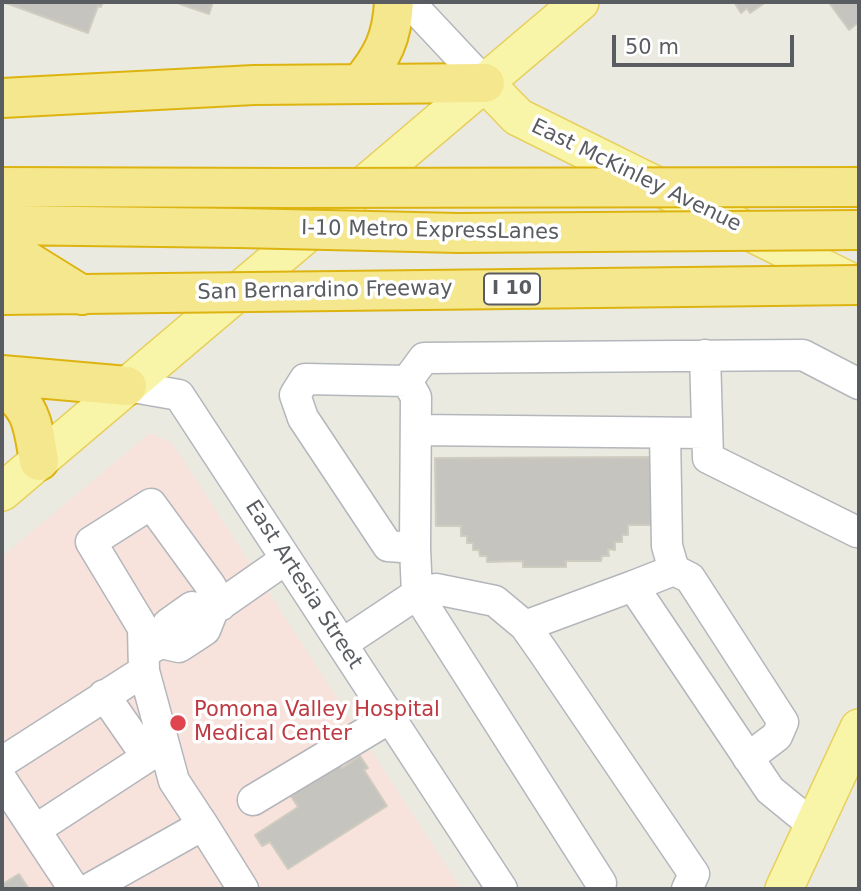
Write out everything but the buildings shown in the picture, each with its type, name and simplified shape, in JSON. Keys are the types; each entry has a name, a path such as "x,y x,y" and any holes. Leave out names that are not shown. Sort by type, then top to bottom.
{"highway":[{"path":"360,84 380,59 392,28 394,2"},
{"path":"2,98 254,85 485,83"},
{"path":"2,187 859,187"},
{"name":"I-10 Metro ExpressLanes","path":"2,225 459,233 859,230"},
{"path":"2,259 24,259 82,295"},
{"name":"San Bernardino Freeway","path":"2,295 859,286"},
{"path":"2,375 127,386"},
{"path":"2,386 25,407 32,421 39,461"}],"main road":[{"path":"2,492 580,2"},
{"name":"East McKinley Avenue","path":"485,83 518,117 859,286"},
{"path":"784,889 859,728"}],"street":[{"name":"East McKinley Avenue","path":"409,2 485,83"},
{"path":"705,355 708,458 859,526"},
{"path":"407,381 424,358 803,355 859,384"},
{"path":"407,381 305,379 295,395 303,418 388,546 415,548"},
{"path":"407,381 416,397 417,594 598,887"},
{"name":"East Artesia Street","path":"127,386 179,395 502,889"},
{"path":"415,430 707,433"},
{"path":"665,433 667,546 674,570 690,578 783,722 777,736 748,758"},
{"path":"217,607 209,585 151,504 91,542 143,628 174,781 243,889"},
{"path":"2,762 104,695 150,655 168,624 192,607 217,607 286,559"},
{"path":"524,626 674,570"},
{"path":"633,586 770,790 814,825"},
{"path":"342,644 417,594 436,589 495,601 524,626 694,874 687,889"},
{"path":"19,818 147,757 104,695"},
{"path":"253,800 390,718"},
{"path":"2,780 19,818 74,889"},
{"path":"89,889 202,825"}],"shaded area":[{"name":"Pomona Valley Hospital Medical Center","path":"150,433 172,443 461,889 2,889 2,557"}],"place":[{"name":"Pomona Valley Hospital Medical Center","path":"178,723"}]}
